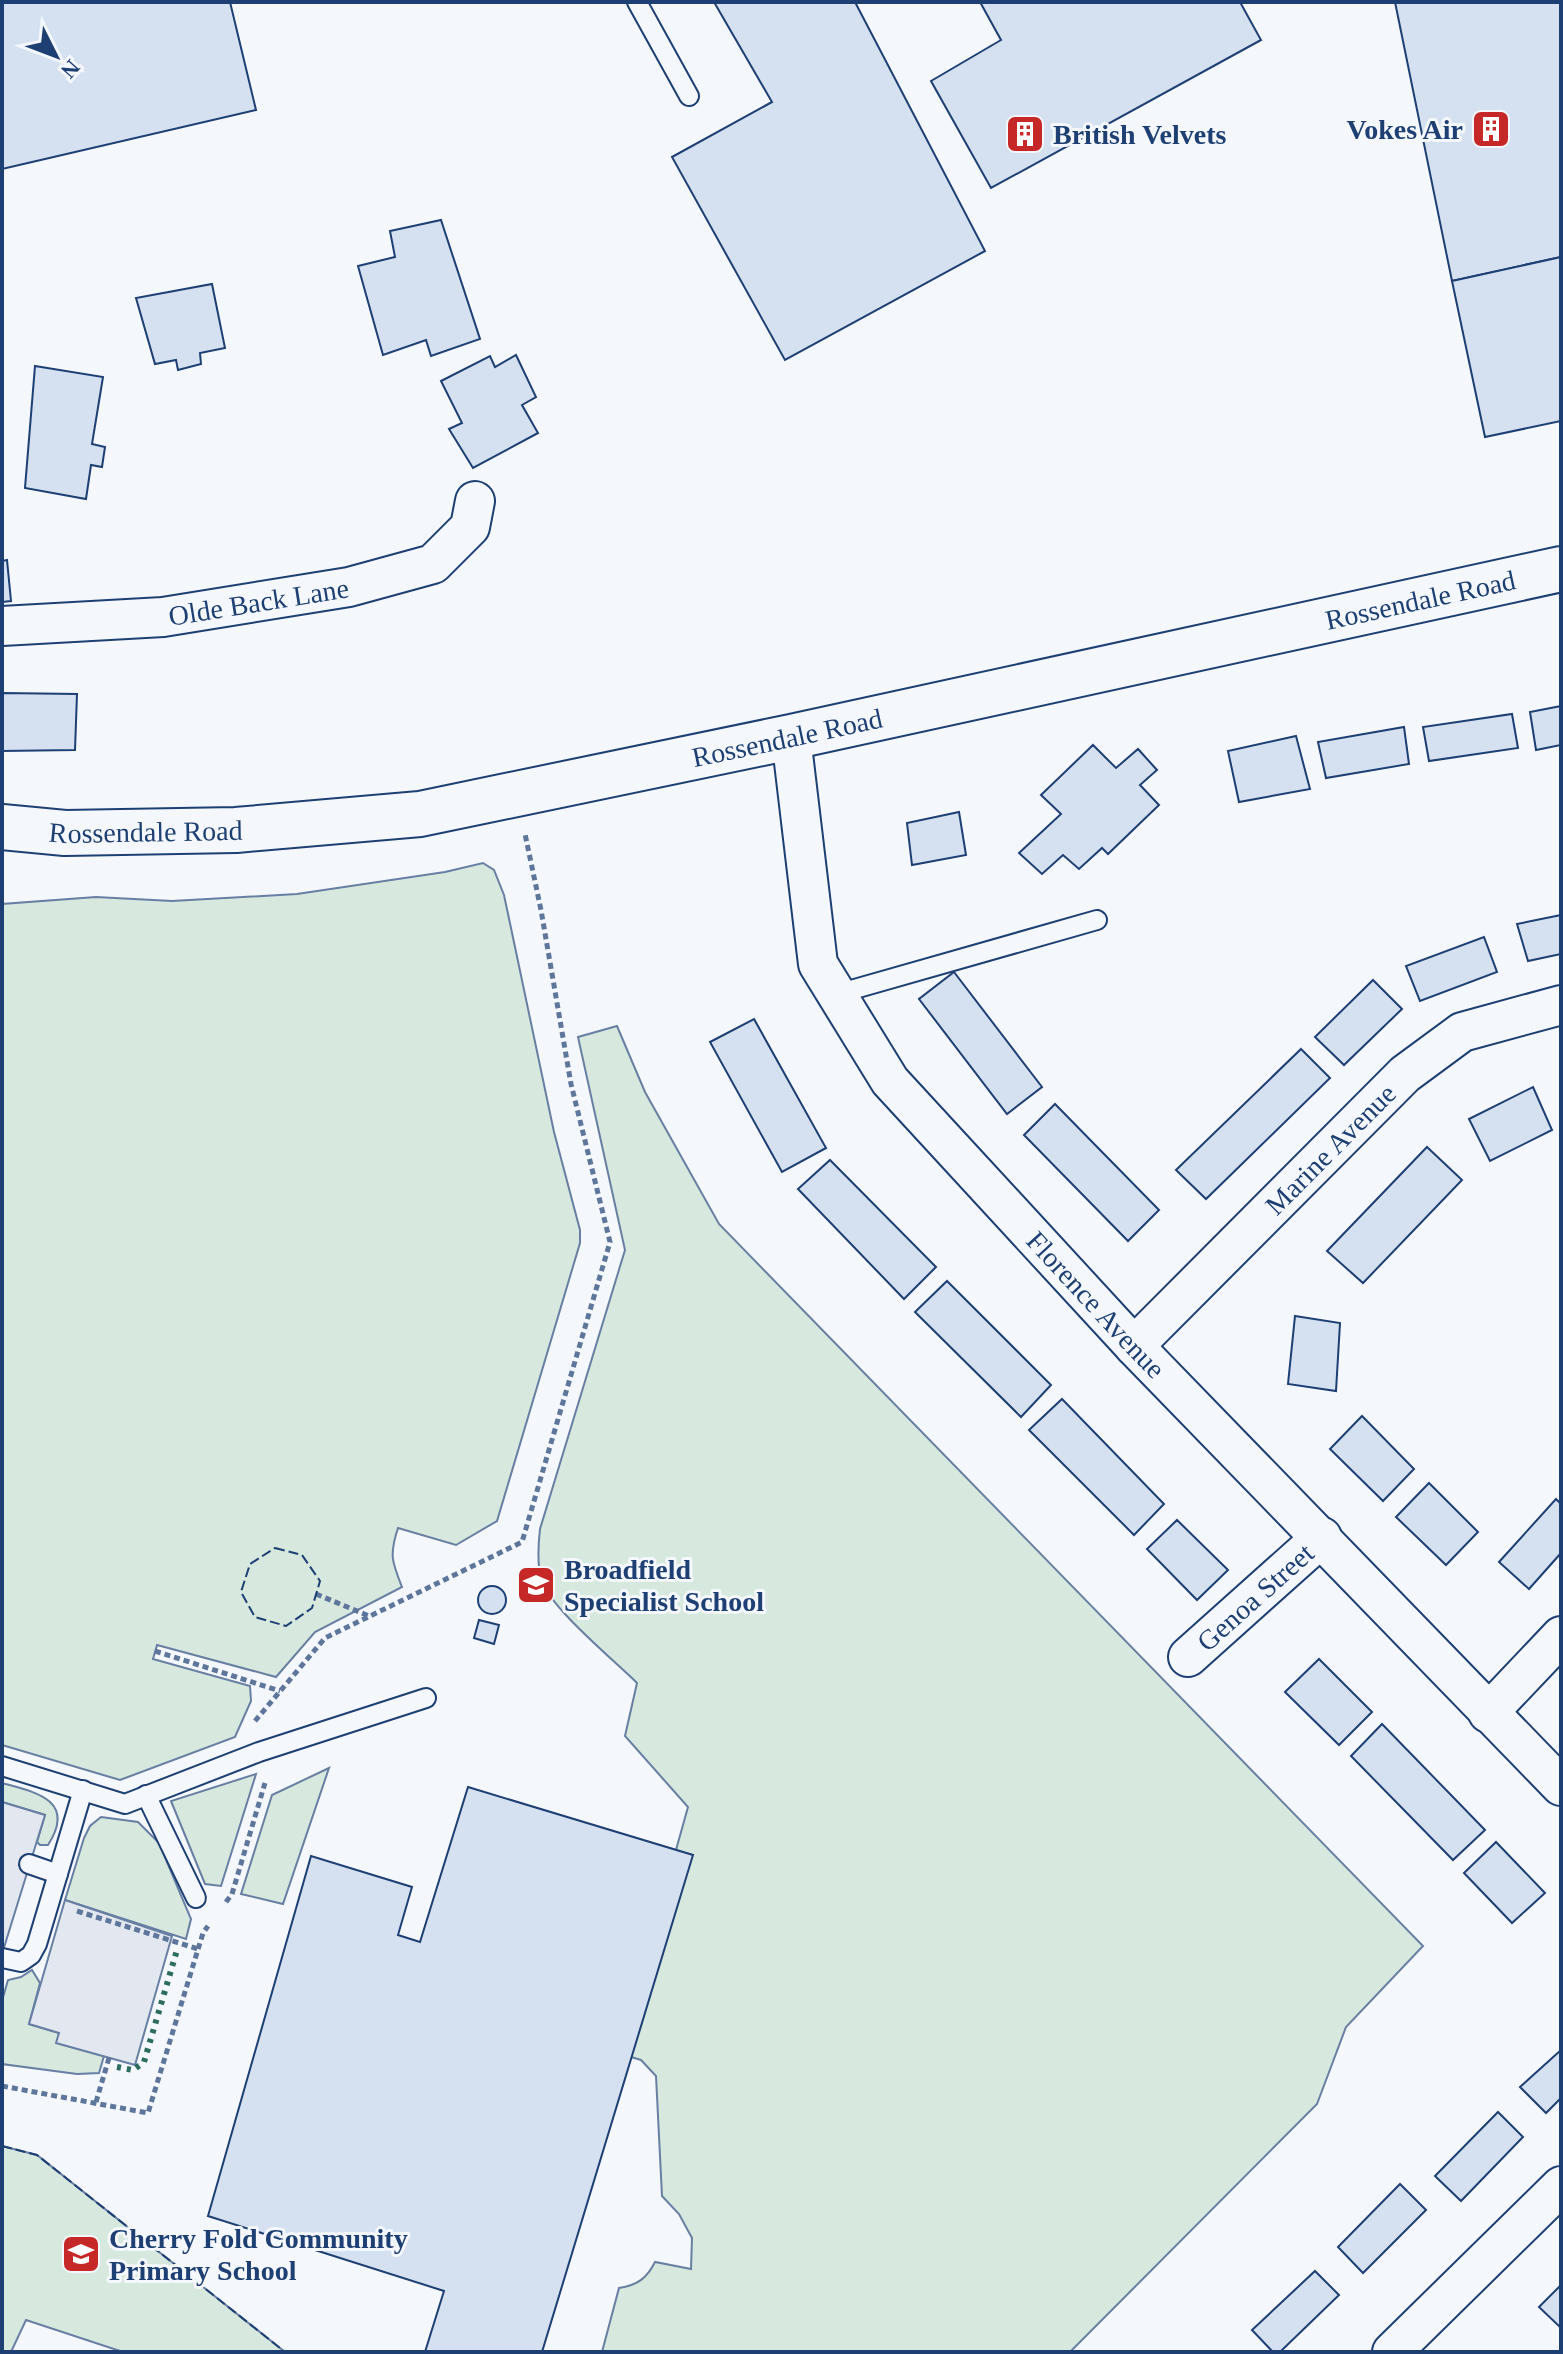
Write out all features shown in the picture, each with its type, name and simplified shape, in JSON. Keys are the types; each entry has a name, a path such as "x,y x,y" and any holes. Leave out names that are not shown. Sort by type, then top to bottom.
{"highway":[{"name":"Rossendale Road","path":"2,827 65,833 236,830 420,814 791,737 1561,569"}],"street":[{"name":"Olde Back Lane","path":"2,626 163,617 349,587 433,564 470,527 475,501"},
{"name":"Florence Avenue","path":"791,737 818,964 890,1081 1134,1346 1561,1786"},
{"name":"Marine Avenue","path":"1134,1346 1405,1074 1462,1032 1561,1005"},
{"name":"Genoa Street","path":"1188,1657 1322,1537"},
{"path":"1488,1713 1561,1636"},
{"path":"1392,2352 1561,2186"}],"lane":[{"path":"637,2 689,96"},
{"path":"837,994 1097,920"},
{"path":"2,1766 125,1804 259,1752 426,1698"},
{"path":"2,1958 21,1962 31,1955 37,1944 83,1790"},
{"path":"146,1795 196,1898"},
{"path":"29,1864 58,1874"}],"path":[{"path":"250,1726 325,1638 522,1542 610,1242 571,1084 541,910 516,794"},
{"path":"316,1594 370,1616"},
{"path":"155,1651 280,1691"},
{"path":"225,1904 232,1894 267,1774"},
{"path":"50,1902 198,1949"},
{"path":"2,2086 148,2113 203,1933 210,1923"},
{"path":"96,2102 109,2058"}],"shaded area":[{"path":"483,863 494,870 504,895 554,1132 580,1230 580,1243 497,1521 456,1545 398,1528 393,1558 402,1587 315,1632 276,1677 157,1645 153,1659 250,1686 251,1701 235,1737 120,1780 2,1745 2,904 96,897 172,901 297,894 445,872"},
{"path":"617,1026 645,1092 719,1224 1423,1946 1346,2027 1317,2104 1070,2352 602,2352 619,2288 641,2280 655,2262 691,2269 692,2238 679,2214 662,2196 656,2076 641,2060 631,2057 688,1807 625,1736 637,1683 556,1604 541,1579 538,1560 540,1529 625,1250 578,1037"},
{"path":"329,1768 283,1904 241,1894 272,1795"},
{"path":"256,1774 221,1886 205,1884 171,1801"},
{"path":"2,1783 39,1795 55,1808 58,1818 56,1830 48,1845 37,1842 45,1815 2,1802"},
{"path":"2,1802 45,1815 2,1954"},
{"path":"101,1817 138,1822 159,1843 191,1919 186,1939 65,1900 84,1838 90,1826"},
{"path":"65,1900 172,1936 135,2065 56,2043 59,2033 29,2024"},
{"path":"32,1970 40,1983 29,2024 59,2033 57,2043 104,2056 99,2073 77,2074 2,2064 2,2001 8,1980"},
{"name":"Cherry Fold Community Primary School","path":"2,2146 37,2155 285,2352 123,2352 26,2320 11,2352 2,2352"}],"building":[{"path":"2,2 230,2 256,110 2,169"},
{"path":"714,2 855,2 985,251 785,360 672,157 772,102"},
{"name":"British Velvets","path":"980,2 1240,2 1261,40 991,188 931,81 1001,40"},
{"name":"Vokes Air","path":"1395,2 1561,2 1561,257 1452,281"},
{"path":"441,220 480,339 431,356 426,340 383,355 358,266 395,257 390,231"},
{"path":"1561,257 1561,421 1485,437 1452,281"},
{"path":"212,284 225,348 200,353 201,364 178,370 176,360 155,364 136,298"},
{"path":"516,355 536,397 522,405 538,433 473,468 449,429 462,423 441,381 490,356 495,367"},
{"path":"35,366 103,377 92,444 105,447 102,467 91,465 86,499 25,488"},
{"path":"7,560 11,601 2,602 2,561"},
{"path":"2,693 77,694 75,750 2,751"},
{"path":"1561,706 1561,745 1536,750 1530,712"},
{"path":"1512,714 1518,748 1429,761 1423,727"},
{"path":"1404,727 1409,764 1326,778 1318,742"},
{"path":"1296,736 1310,789 1239,802 1228,751"},
{"path":"1093,745 1116,768 1138,749 1157,770 1140,785 1159,805 1108,854 1102,848 1079,869 1063,855 1042,874 1019,853 1061,814 1041,795"},
{"path":"959,812 966,855 912,865 907,823"},
{"path":"1561,915 1561,954 1528,961 1517,924"},
{"path":"1484,937 1497,972 1420,1001 1406,966"},
{"path":"954,972 1042,1087 1007,1114 919,999"},
{"path":"1373,980 1402,1009 1344,1065 1315,1037"},
{"path":"754,1019 826,1148 782,1172 710,1042"},
{"path":"1301,1049 1330,1078 1206,1199 1176,1170"},
{"path":"1533,1087 1552,1130 1490,1161 1469,1119"},
{"path":"1055,1104 1159,1210 1128,1241 1024,1135"},
{"path":"1427,1147 1462,1180 1363,1283 1327,1251"},
{"path":"830,1160 936,1267 904,1299 798,1189"},
{"path":"947,1281 1051,1385 1021,1417 915,1312"},
{"path":"1295,1316 1340,1323 1336,1391 1288,1384"},
{"path":"1062,1399 1164,1504 1134,1535 1029,1430"},
{"path":"1362,1416 1414,1469 1383,1501 1330,1449"},
{"path":"1429,1483 1478,1532 1446,1565 1396,1517"},
{"path":"1556,1499 1561,1504 1561,1553 1529,1589 1499,1562"},
{"path":"1177,1520 1228,1570 1197,1600 1147,1549"},
{"path":"492,1586 502,1590 506,1600 502,1610 492,1614 482,1610 478,1600 482,1590"},
{"path":"479,1620 499,1625 494,1644 474,1638"},
{"path":"1319,1659 1372,1712 1339,1745 1285,1692"},
{"path":"1382,1724 1485,1830 1453,1860 1351,1756"},
{"path":"468,1787 693,1855 542,2352 425,2352 444,2291 208,2216 311,1856 412,1887 398,1935 420,1942"},
{"path":"1496,1842 1545,1893 1512,1923 1464,1873"},
{"path":"1561,2050 1561,2098 1546,2113 1520,2087"},
{"path":"1498,2112 1523,2137 1461,2201 1435,2176"},
{"path":"1400,2184 1426,2210 1363,2273 1338,2247"},
{"path":"1315,2271 1339,2295 1280,2352 1273,2352 1252,2330"},
{"path":"1561,2285 1561,2328 1539,2307"}],"hedge":[{"path":"117,2067 133,2070 144,2062 177,1950"}],"fence":[{"path":"275,1548 302,1555 320,1581 312,1608 286,1626 255,1617 241,1592 250,1564 275,1548"},
{"path":"2,2146 37,2155 285,2352"}],"place":[{"name":"Vokes Air","path":"1491,129"},
{"name":"British Velvets","path":"1025,134"},
{"name":"Broadfield Specialist School","path":"536,1585"},
{"name":"Cherry Fold Community Primary School","path":"81,2254"}]}
